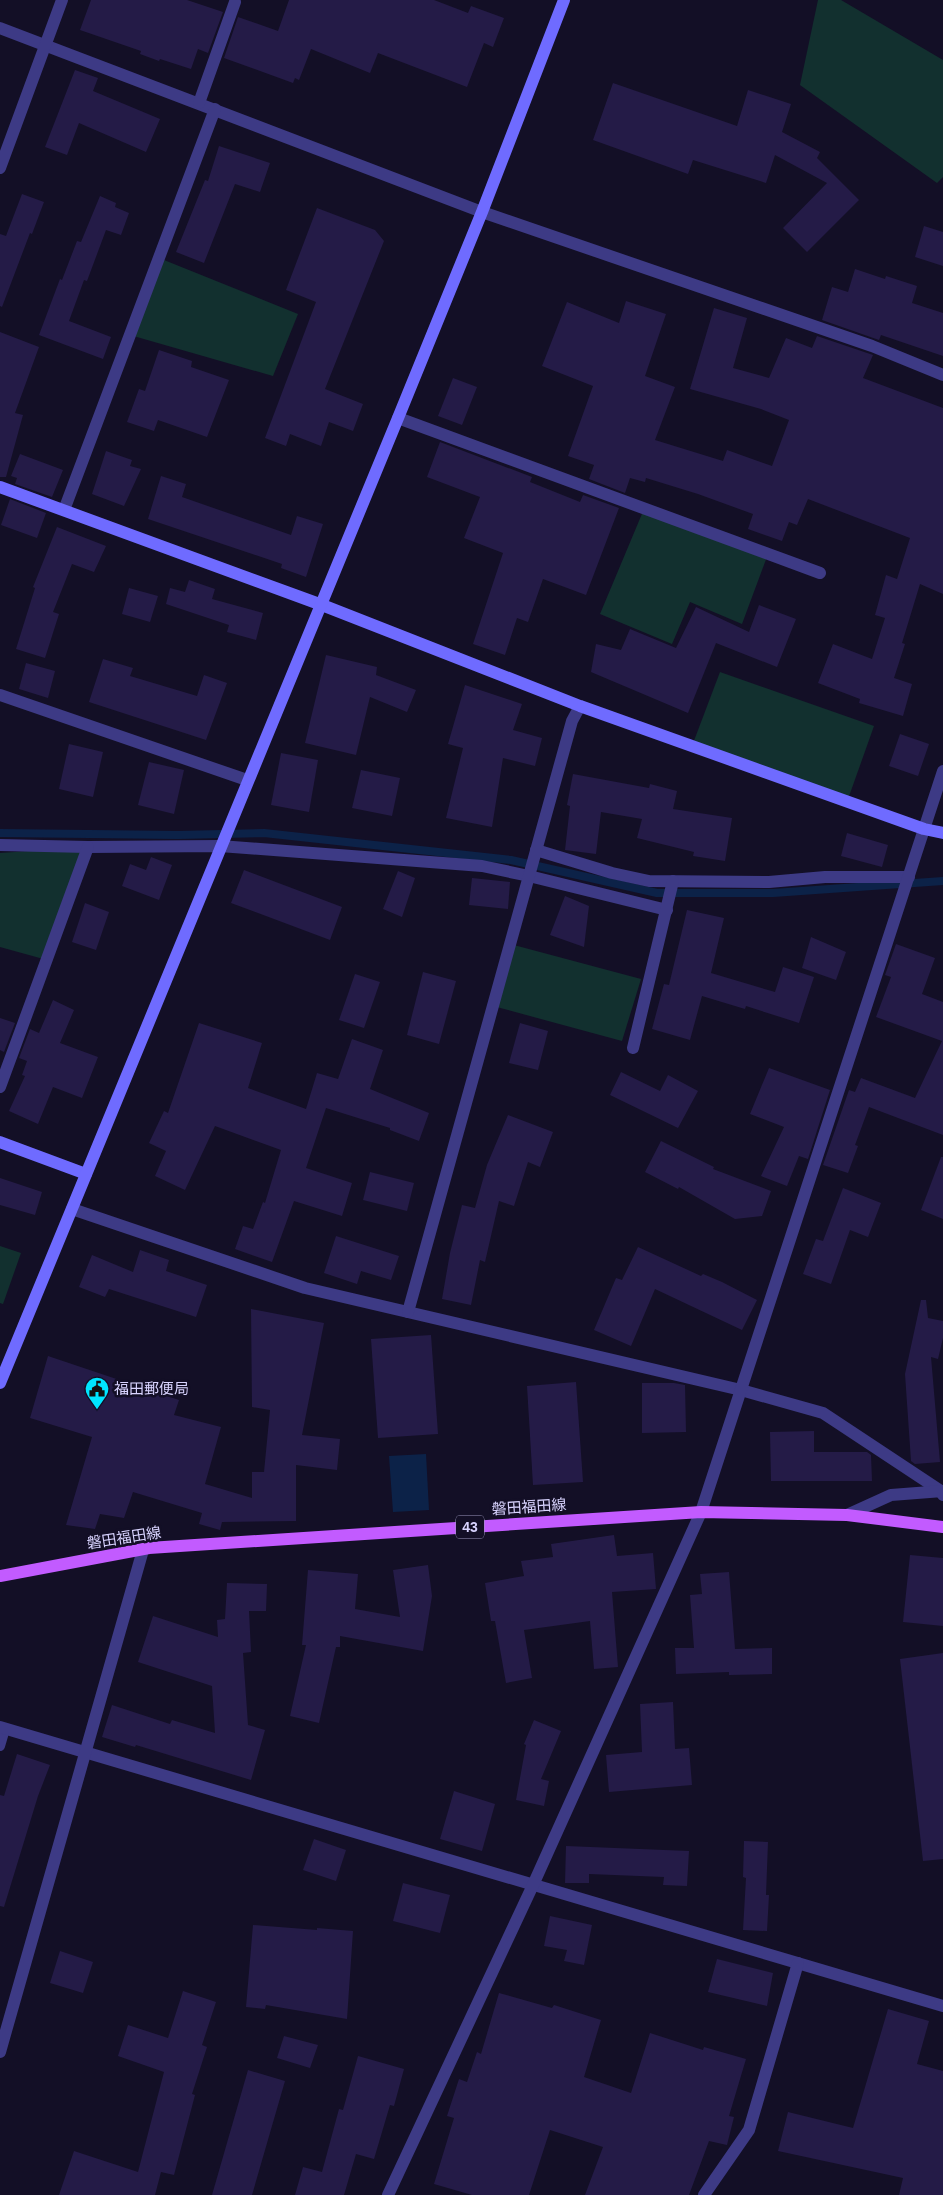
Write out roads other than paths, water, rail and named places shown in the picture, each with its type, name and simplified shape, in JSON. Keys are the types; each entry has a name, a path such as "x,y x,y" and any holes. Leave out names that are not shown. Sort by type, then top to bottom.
{"main road":[{"name":"磐田福田線","path":"0,1576 142,1550 701,1512 847,1514 943,1527"}],"street":[{"path":"0,168 62,0"},
{"path":"0,1383 247,780 322,605 482,212 564,0"},
{"path":"199,103 235,2"},
{"path":"0,28 482,212 872,346 943,375"},
{"path":"64,510 215,109"},
{"path":"398,418 820,573"},
{"path":"0,487 322,605 580,706 924,829 943,833"},
{"path":"0,695 247,780"},
{"path":"408,1312 572,721 580,706"},
{"path":"388,2195 533,1885 701,1512 943,771"},
{"path":"0,845 88,847 220,846 482,866 667,910"},
{"path":"0,1087 88,847"},
{"path":"536,850 649,881 769,882 825,877 909,877"},
{"path":"633,1048 673,881"},
{"path":"0,1142 86,1174"},
{"path":"72,1209 305,1288 741,1390 823,1413 942,1492"},
{"path":"847,1514 891,1495 942,1492"},
{"path":"0,2052 142,1550"},
{"path":"2,1728 943,2006"},
{"path":"704,2195 749,2130 798,1964"}],"lane":[{"path":"0,1746 2,1728"}],"water":[{"path":"426,1454 429,1510 393,1512 389,1456"}],"waterway":[{"path":"0,833 178,835 264,833 511,860 657,893 773,893 943,881"}],"place":[{"name":"福田郵便局","path":"97,1410"}]}
